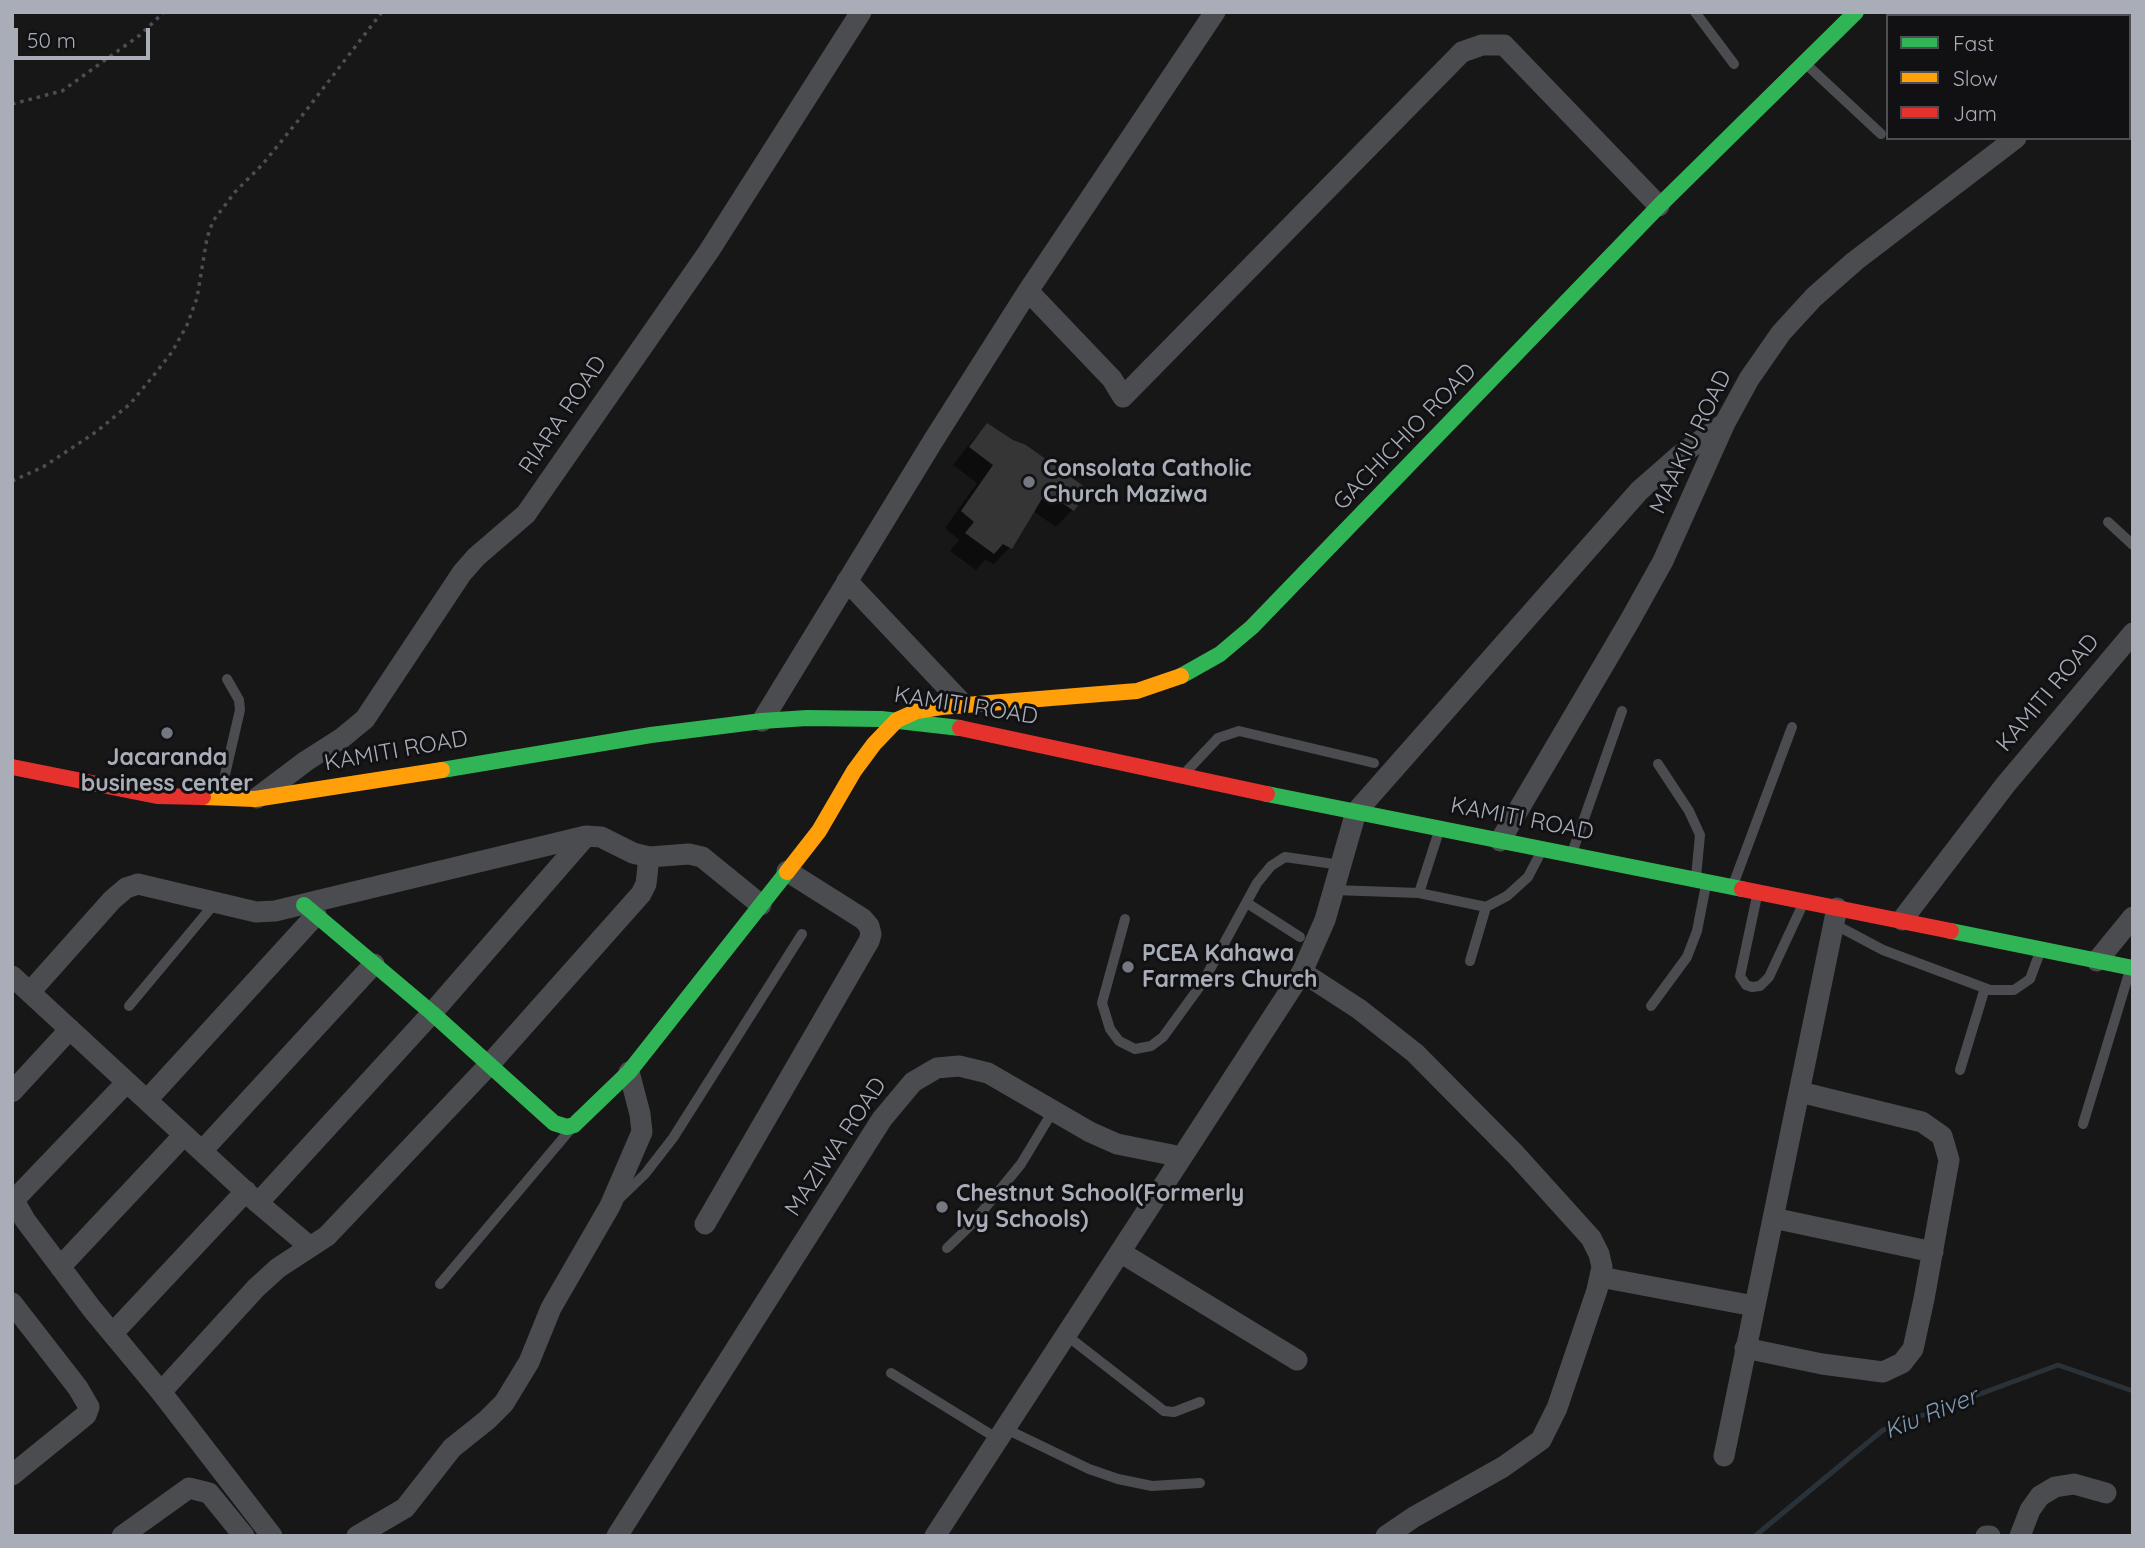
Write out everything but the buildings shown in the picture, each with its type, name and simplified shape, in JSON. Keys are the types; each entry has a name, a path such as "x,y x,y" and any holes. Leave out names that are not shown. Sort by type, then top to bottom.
{"main road":[{"name":"GACHICHIO ROAD","path":"897,720 917,711 963,704 1138,691 1188,674 1220,654 1252,627 1659,206 1856,12"},
{"name":"KAMITI ROAD","path":"12,767 157,796 255,799 651,735 762,721 807,718 897,720 946,725 1182,777 1804,901 1836,916 1902,920 2132,968"},
{"path":"310,910 432,1013 554,1123 567,1127 574,1125 629,1072 787,871 831,813 854,771 874,744 897,720"}],"street":[{"name":"RIARA ROAD","path":"255,799 365,719 462,573 476,557 526,514 709,251 861,12"},
{"path":"762,721 1028,291 1215,12"},
{"path":"1028,291 1112,379 1123,397 1462,52 1482,44 1504,45 1659,206"},
{"name":"MAAKIU ROAD","path":"1500,841 1663,561 1725,423 1749,379 1781,333 1814,297 1866,252 2013,140"},
{"path":"935,1536 1302,972 1325,920 1356,812 1639,491 1681,455 1725,423"},
{"path":"847,581 963,704"},
{"name":"KAMITI ROAD","path":"1902,920 2006,784 2133,633"},
{"path":"113,1334 432,1013 586,836"},
{"path":"30,992 112,900 126,888 138,884 256,912 310,910 586,836 601,837 649,857 689,854 702,857 761,905"},
{"path":"162,1392 278,1268 327,1236 489,1065 642,894 649,857"},
{"path":"705,1224 871,934 863,919 787,871"},
{"path":"147,1100 310,910"},
{"path":"1724,1456 1836,916"},
{"path":"2097,961 2133,917"},
{"path":"202,1151 374,964"},
{"path":"1302,972 1359,1009 1416,1053 1516,1155 1591,1238 1600,1254 1602,1267 1557,1408 1541,1440 1503,1467 1385,1536"},
{"path":"12,976 309,1246"},
{"path":"12,1092 70,1029"},
{"name":"MAZIWA ROAD","path":"617,1536 882,1119 913,1082 937,1068 959,1066 988,1073 1090,1132 1117,1144 1182,1157"},
{"path":"357,1536 405,1508 452,1448 504,1403 529,1362 551,1308 610,1206 642,1132 629,1072"},
{"path":"127,1082 13,1199 25,1220 92,1309 162,1392 272,1536"},
{"path":"1745,1348 1822,1364 1883,1372 1902,1363 1913,1349 1950,1160 1942,1136 1922,1122 1800,1092"},
{"path":"60,1266 184,1135"},
{"path":"1773,1218 1933,1252"},
{"path":"1120,1251 1297,1360"},
{"path":"1600,1277 1754,1306"},
{"path":"12,1303 78,1388 89,1407 86,1415 12,1475"},
{"path":"2020,1536 2035,1503 2040,1496 2055,1487 2074,1484 2106,1493"},
{"path":"122,1536 189,1488 209,1493 244,1536"}],"lane":[{"path":"1695,12 1734,64"},
{"path":"1805,63 1881,134"},
{"path":"2108,522 2133,545"},
{"path":"220,799 240,710 239,701 226,679"},
{"path":"1572,855 1622,711"},
{"path":"1732,887 1792,727"},
{"path":"1182,777 1218,738 1239,732 1374,763"},
{"path":"1651,1006 1687,957 1697,930 1701,881 1700,835 1689,811 1657,764"},
{"path":"1419,893 1440,829"},
{"path":"1334,890 1419,893 1486,907 1507,896 1528,877 1542,849"},
{"path":"1125,919 1102,1003 1110,1029 1119,1041 1135,1049 1151,1046 1163,1037 1203,982 1258,883 1271,866 1285,857 1341,865"},
{"path":"1758,892 1740,976 1746,985 1752,987 1760,986 1769,977 1804,901"},
{"path":"130,1006 215,902"},
{"path":"1247,903 1300,937"},
{"path":"1470,961 1486,907"},
{"path":"1836,916 1883,950 1985,988 2014,990 2029,979 2041,949"},
{"path":"610,1206 631,1189 673,1139 802,934"},
{"path":"2083,1124 2132,968"},
{"path":"1960,1070 1985,988"},
{"path":"947,1248 971,1225 1021,1164 1053,1111"},
{"path":"440,1284 574,1125"},
{"path":"1066,1335 1164,1410 1174,1412 1200,1402"},
{"path":"891,1373 1002,1434 1089,1469 1152,1486 1200,1483"}],"path":[{"path":"12,104 62,91 140,35 164,12"},
{"path":"12,481 43,467 96,432 130,404 154,375 172,352 187,325 197,298 207,238 213,221 234,192 262,165 301,117 382,12"}],"waterway":[{"name":"Kiu River","path":"1755,1536 1883,1430 2058,1365 2133,1391"}],"traffic: fast":[{"path":"1181,676 1220,654 1252,627 1659,206 1856,12"},
{"path":"442,770 651,735 762,721 807,718 881,719 960,728"},
{"path":"1267,794 1742,889"},
{"path":"304,905 432,1013 554,1123 567,1127 574,1125 629,1072 787,872"},
{"path":"1951,931 2133,968"}],"traffic: slow":[{"path":"787,872 819,831 854,771 874,744 897,720 917,711 941,707 1137,691 1181,676"},
{"path":"203,797 255,799 442,770"}],"traffic: jam":[{"path":"960,728 1267,794"},
{"path":"12,767 157,796 203,797"},
{"path":"1742,889 1951,931"}],"place":[{"name":"Consolata Catholic Church Maziwa","path":"1029,482"},
{"name":"Jacaranda business center","path":"167,733"},
{"name":"PCEA Kahawa Farmers Church","path":"1128,967"},
{"name":"Chestnut School(Formerly Ivy Schools)","path":"942,1207"}]}
